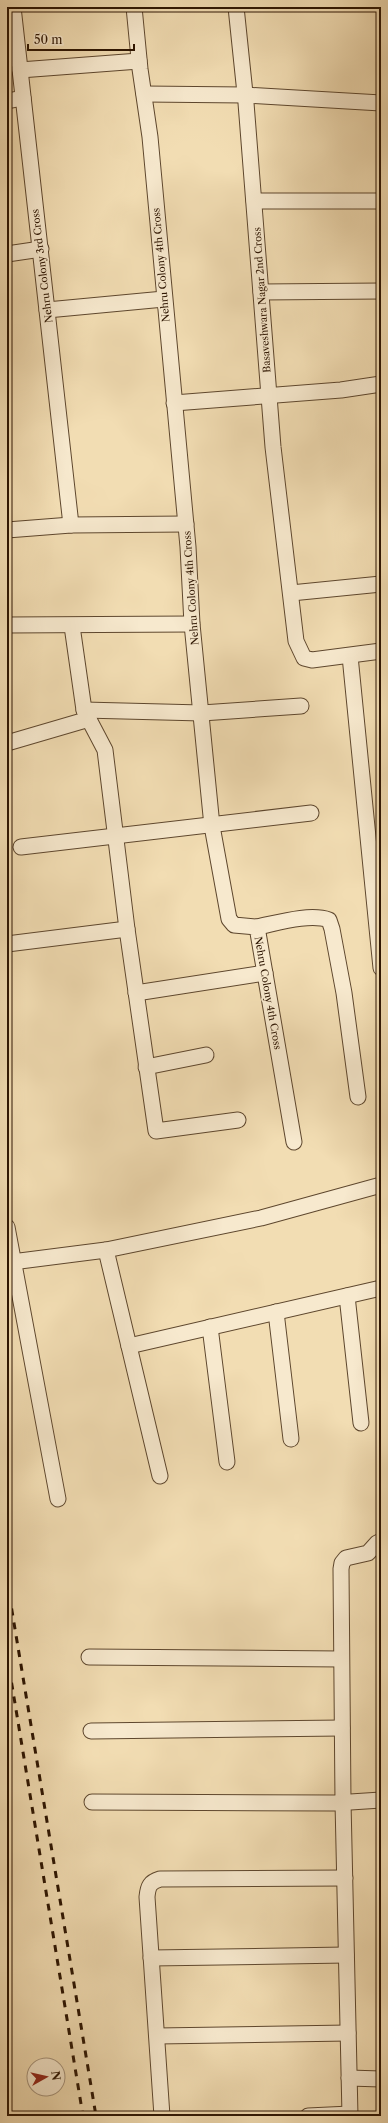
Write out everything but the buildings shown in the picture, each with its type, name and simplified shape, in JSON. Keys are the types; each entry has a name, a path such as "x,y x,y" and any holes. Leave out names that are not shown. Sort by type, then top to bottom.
{"street":[{"name":"Nehru Colony 3rd Cross","path":"13,7 71,525"},
{"name":"Nehru Colony 4th Cross","path":"134,7 139,61 150,137 186,524 192,624 212,826 229,919 234,925 257,927 294,1142"},
{"name":"Basaveshwara Nagar 2nd Cross","path":"236,7 254,200 273,447 296,641 304,658 312,660 350,656"},
{"path":"20,70 139,61"},
{"path":"144,94 245,94 381,103"},
{"path":"7,101 23,98"},
{"path":"254,200 381,201"},
{"path":"7,254 41,249"},
{"path":"261,292 381,291"},
{"path":"48,310 164,299"},
{"path":"174,403 341,390 381,384"},
{"path":"7,530 71,525 186,524"},
{"path":"291,593 381,584"},
{"path":"7,626 192,624"},
{"path":"72,626 86,714 104,750 127,929 156,1131 238,1120"},
{"path":"381,651 350,656 381,968"},
{"path":"7,743 86,714 202,713 301,706"},
{"path":"21,847 115,838 311,813"},
{"path":"257,927 309,918 321,917 329,920 344,993 358,1097"},
{"path":"7,944 127,929"},
{"path":"136,993 265,973"},
{"path":"146,1067 206,1054"},
{"path":"12,1262 106,1250 261,1218 381,1185"},
{"path":"7,1227 12,1262 58,1499"},
{"path":"106,1250 160,1476"},
{"path":"129,1346 381,1288"},
{"path":"347,1296 361,1423"},
{"path":"276,1312 291,1439"},
{"path":"210,1327 227,1462"},
{"path":"308,2116 350,2115 343,1802 341,1659 342,1563 346,1558 368,1553 377,1543 381,1541"},
{"path":"90,1657 341,1659"},
{"path":"91,1731 342,1728"},
{"path":"92,1802 343,1802 381,1800"},
{"path":"162,2116 147,1897 148,1888 152,1882 160,1879 345,1878"},
{"path":"151,1958 346,1955"},
{"path":"157,2036 348,2033"},
{"path":"349,2078 381,2079"}],"railway":[{"path":"7,1581 96,2116"},
{"path":"7,1655 83,2116"}]}
